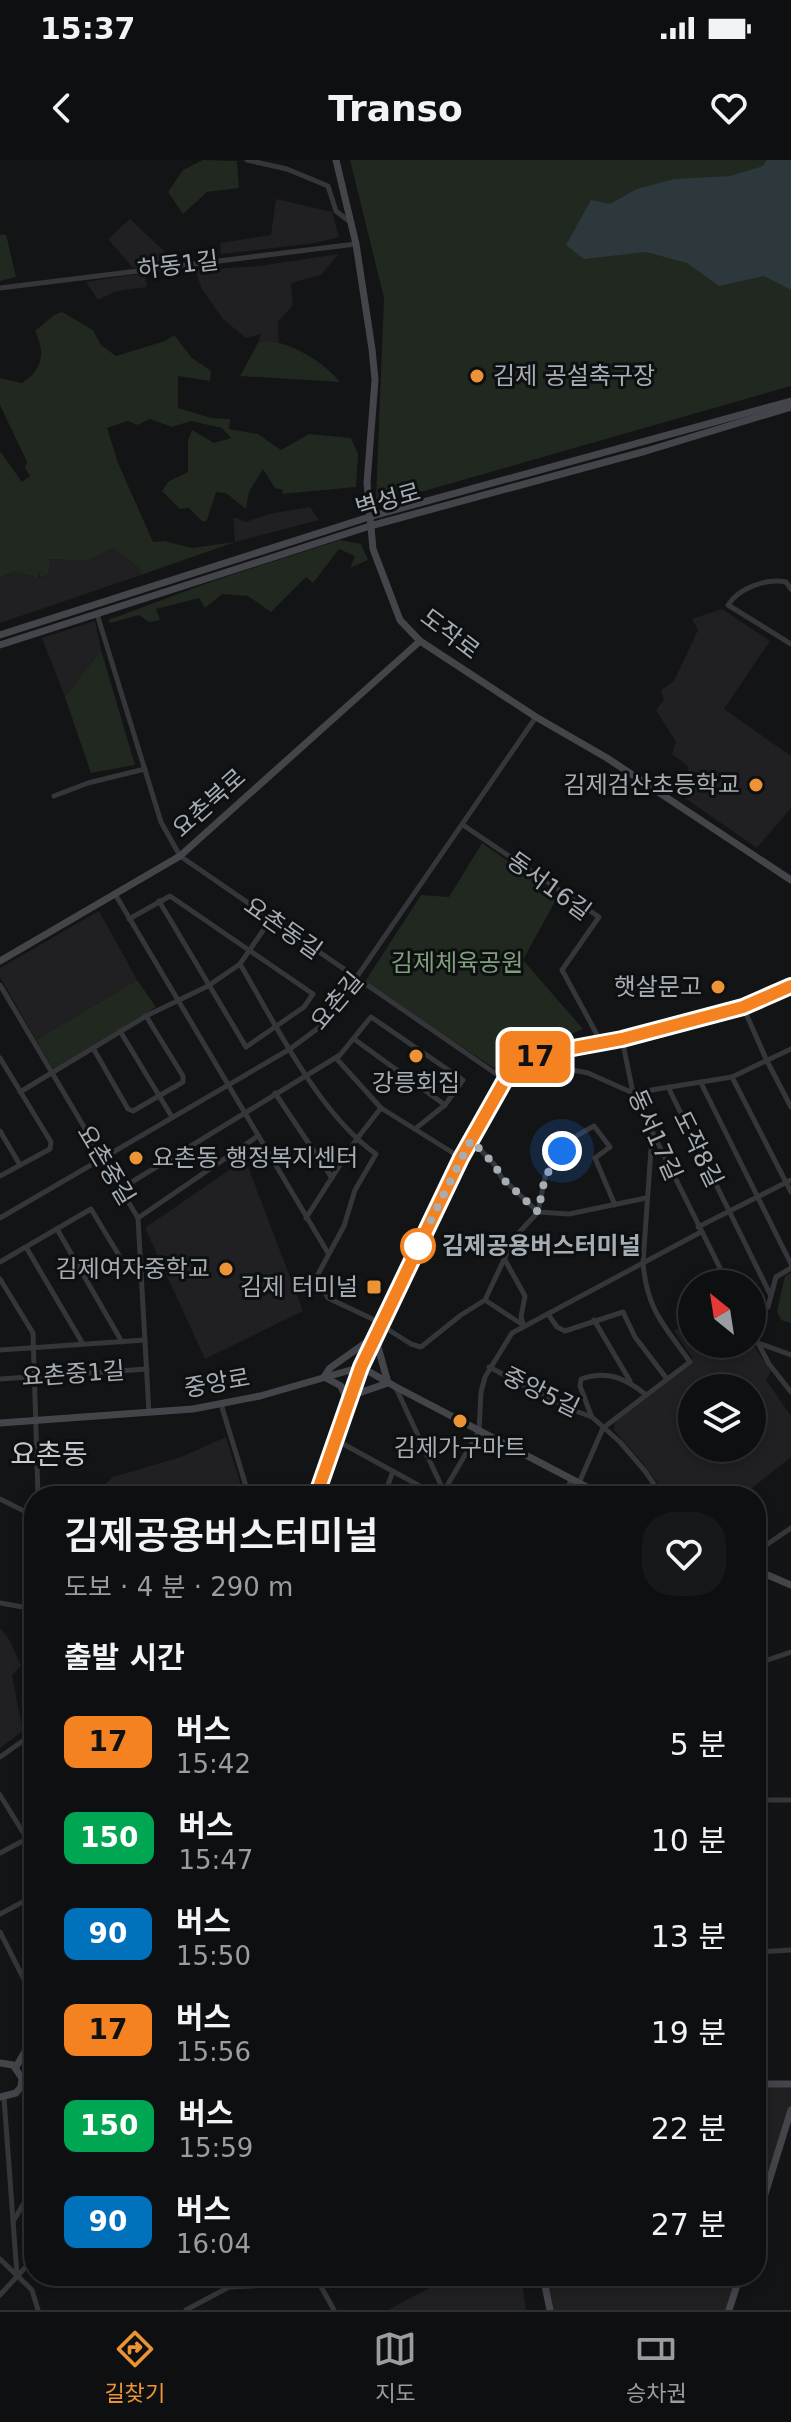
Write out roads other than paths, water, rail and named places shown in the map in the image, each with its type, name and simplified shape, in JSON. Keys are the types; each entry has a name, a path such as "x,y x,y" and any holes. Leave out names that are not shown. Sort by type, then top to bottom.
{"main road":[{"name":"도작로","path":"336,160 356,244 375,380 367,483 373,549 400,620 420,641 536,717 607,758 791,880"},
{"name":"벽성로","path":"0,635 370,522 791,401"},
{"name":"벽성로","path":"0,645 370,522 646,451 791,407"},
{"name":"요촌북로","path":"0,961 180,856 420,641"},
{"path":"319,1486 375,1336 461,1158 505,1080 546,1053 622,1039 743,1007 791,986"},
{"path":"348,1402 341,1386 324,1377 330,1368 375,1336"},
{"path":"375,1336 392,1385"},
{"path":"361,1367 585,1486"},
{"name":"중앙로","path":"0,1423 149,1413 221,1403 260,1396 361,1367"},
{"path":"348,1402 356,1394 392,1385"},
{"path":"766,1574 791,1585"},
{"path":"16,2067 24,2053"},
{"path":"0,2063 16,2067 22,2083 16,2093 2,2097"},
{"path":"766,2084 791,2084"},
{"path":"766,2191 791,2110"},
{"path":"545,2286 550,2310"},
{"path":"729,2310 737,2286"}],"street":[{"path":"247,160 287,169 328,186 336,211 351,222"},
{"name":"하동1길","path":"0,288 356,244"},
{"path":"791,589 786,582 770,579 733,597 728,605 791,644"},
{"path":"97,614 161,822 180,856"},
{"name":"요촌길","path":"0,1218 290,1049 325,1023 536,717"},
{"path":"54,796 88,783 145,769"},
{"name":"동서16길","path":"463,825 599,917 562,970 601,1042"},
{"name":"요촌동길","path":"180,856 505,1080"},
{"path":"115,894 329,1254"},
{"path":"129,919 159,901 170,896 313,994 304,1007 246,1047 159,901"},
{"path":"20,1092 146,1016 208,986 240,964 271,919"},
{"path":"240,964 307,1076 356,1140 376,1154 355,1190 344,1226 316,1278 328,1298 421,1347 485,1300 514,1238 538,1212 542,1185 556,1157 578,1135 594,1126 610,1147 595,1158 615,1205"},
{"name":"요촌중길","path":"0,985 138,1218 149,1413"},
{"path":"743,1007 791,1107"},
{"path":"93,1048 128,1109 133,1111 183,1082 183,1076 146,1016"},
{"path":"122,1188 336,1058 371,1017 463,1080 445,1105 415,1129"},
{"path":"120,1031 172,1117"},
{"path":"354,1039 445,1105"},
{"name":"동서17길","path":"622,1039 633,1093 721,1270"},
{"path":"546,1053 573,1070 588,1073 633,1093 732,1077 790,1051"},
{"path":"0,1058 51,1142 50,1149 0,1176"},
{"path":"336,1058 381,1108 461,1158"},
{"path":"732,1077 789,1181 791,1192"},
{"name":"도작8길","path":"701,1083 791,1266"},
{"name":"도작8길","path":"668,1087 771,1296"},
{"path":"275,1093 332,1178"},
{"path":"306,1218 356,1140 381,1108"},
{"path":"0,1131 20,1165"},
{"path":"572,1486 603,1428 690,1362 654,1313 644,1282 646,1198 652,1135"},
{"path":"138,1218 258,1136"},
{"path":"471,1140 494,1164 502,1178 538,1212 569,1214 646,1198"},
{"name":"도작8길","path":"524,1326 643,1263 727,1211 789,1181"},
{"path":"0,1262 91,1209 123,1262 141,1263"},
{"path":"57,1229 122,1342"},
{"path":"26,1247 83,1344"},
{"path":"504,1259 525,1296 521,1317 524,1326"},
{"path":"766,1308 776,1277 791,1266"},
{"path":"0,1279 33,1333 38,1486"},
{"path":"485,1300 524,1326"},
{"path":"548,1314 557,1327 565,1331 623,1312 635,1337 667,1379"},
{"path":"594,1320 631,1382 646,1395"},
{"path":"449,1486 479,1431 481,1392 489,1367 512,1333 524,1326"},
{"path":"0,1350 145,1340"},
{"path":"766,1346 791,1355"},
{"path":"766,1358 791,1392"},
{"name":"중앙5길","path":"489,1367 570,1409 592,1417"},
{"name":"요촌중1길","path":"0,1379 147,1369"},
{"name":"중앙5길","path":"631,1382 603,1373 581,1379 580,1386 592,1417 628,1452 654,1486"},
{"path":"392,1385 441,1486"},
{"path":"221,1403 246,1486"},
{"path":"335,1440 420,1486"},
{"path":"388,1486 393,1471"},
{"path":"0,1499 24,1511"},
{"path":"766,1545 791,1528"},
{"path":"0,1603 24,1607"},
{"path":"766,1661 791,1652"},
{"path":"0,1757 24,1740"},
{"path":"0,1795 24,1833"},
{"path":"766,1800 791,1800"},
{"path":"0,1853 24,1840"},
{"path":"0,1914 24,1901"},
{"path":"0,1932 24,1979"},
{"path":"766,1951 791,1950"},
{"path":"2,2097 17,2275"},
{"path":"13,2221 24,2203"},
{"path":"0,2259 24,2282"},
{"path":"0,2295 24,2268"},
{"path":"28,2286 38,2310"},
{"path":"186,2310 229,2287 250,2286"},
{"path":"321,2286 334,2310"}],"place":[{"name":"김제 공설축구장","path":"477,376"},
{"name":"김제검산초등학교","path":"756,785"},
{"name":"햇살문고","path":"718,987"},
{"name":"강릉회집","path":"416,1056"},
{"name":"요촌동 행정복지센터","path":"136,1158"},
{"name":"김제공용버스터미널","path":"418,1246"},
{"name":"김제여자중학교","path":"226,1269"},
{"name":"김제 터미널","path":"374,1287"},
{"name":"김제가구마트","path":"460,1421"}],"district":[{"name":"요촌동","path":"49,1454"}],"park label":[{"name":"김제체육공원","path":"457,963"}]}
